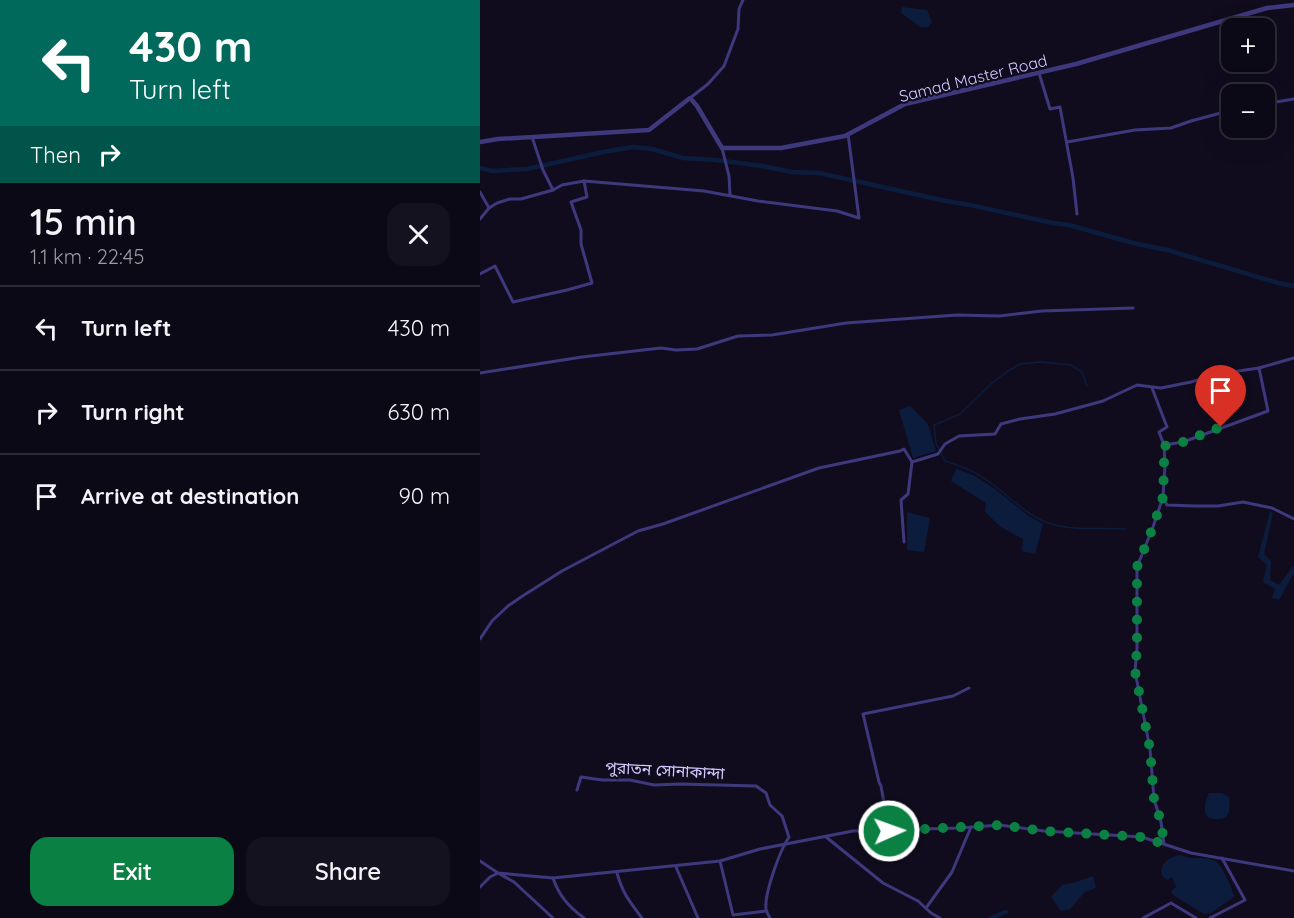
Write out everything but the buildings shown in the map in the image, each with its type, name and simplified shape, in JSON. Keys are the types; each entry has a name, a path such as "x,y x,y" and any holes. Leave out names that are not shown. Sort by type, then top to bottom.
{"street":[{"path":"480,142 649,130 708,84 724,66 738,29 739,9 743,0"},
{"name":"Samad Master Road","path":"722,151 781,147 848,134 905,104 1039,73 1267,8 1294,5"},
{"path":"1039,73 1050,109 1060,107 1077,214"},
{"path":"690,98 697,106 722,151 729,176 730,195"},
{"path":"1275,102 1294,99"},
{"path":"1067,142 1135,130 1171,128 1221,113"},
{"path":"480,219 489,208 498,203 553,190 561,185 584,181 679,188 837,211 859,218 848,134"},
{"path":"532,137 543,170 553,190"},
{"path":"480,274 495,266 513,302 592,283 581,244 581,230 571,202 587,197 584,181"},
{"path":"480,192 489,208"},
{"path":"480,373 582,357 661,348 676,350 697,348 738,336 772,335 846,323 957,315 1000,316 1042,311 1132,308"},
{"path":"912,462 938,454 945,444 959,436 995,434 1001,424 1055,414 1103,401 1137,385 1161,388 1218,374 1259,368 1294,358"},
{"path":"1164,446 1183,442 1268,411 1259,368"},
{"path":"1152,387 1167,427 1159,432 1164,446 1163,497 1137,567 1135,671 1150,749 1154,799 1161,822 1164,844"},
{"path":"480,639 492,621 508,606 562,571 638,531 819,468 900,451 904,448 912,462 908,494 901,500 904,542"},
{"path":"1163,497 1167,505 1218,506 1243,502 1272,508 1294,519"},
{"path":"889,831 864,714 953,696 969,688"},
{"name":"পুরাতন সোনাকান্দা","path":"578,790 581,777 630,780 654,785 756,786 766,793 770,805 782,816 789,837 783,846 769,889 766,911"},
{"path":"480,887 498,873 554,878 617,873 720,861 760,849 854,831 1000,825 1044,831 1142,837 1191,853 1294,871"},
{"path":"926,908 952,872 971,827"},
{"path":"826,837 883,884 918,902 940,918"},
{"path":"1210,918 1245,900 1221,858"},
{"path":"480,861 514,882 553,918"},
{"path":"720,861 733,915 766,911 770,918"},
{"path":"676,867 698,918"},
{"path":"617,873 627,899 642,918"},
{"path":"554,878 556,889 561,896 570,908 584,918"},
{"path":"1143,918 1171,903 1196,918"}],"water":[{"path":"902,7 927,10 932,22 928,27 920,27 901,13"},
{"path":"910,406 928,424 936,451 913,458 899,410"},
{"path":"956,469 973,475 1043,524 1035,554 1022,551 1023,539 1001,527 985,512 986,503 951,481"},
{"path":"1270,511 1273,513 1264,554 1271,561 1270,580 1279,585 1294,565 1294,573 1279,600 1272,598 1275,589 1263,582 1267,565 1258,557"},
{"path":"907,512 930,518 924,552 907,550"},
{"path":"1209,793 1222,793 1229,797 1229,809 1227,815 1222,819 1209,818 1206,815 1205,805"},
{"path":"1180,855 1209,859 1218,863 1234,896 1211,913 1204,914 1173,895 1171,891 1176,887 1172,877 1167,880 1162,875 1162,867 1169,859"},
{"path":"1093,876 1096,888 1085,892 1070,909 1061,911 1051,897 1062,885"}],"waterway":[{"path":"480,168 493,171 527,169 633,147 652,149 683,158 716,160 792,172 819,173 1069,225 1294,286"},
{"path":"1087,386 1082,372 1071,365 1041,362 1020,364 991,384 960,414 934,425 936,443 945,461 983,477 1036,518 1063,527 1126,529"},
{"path":"991,918 1006,912"}],"route":[{"path":"889,831 1000,825 1044,831 1142,837 1164,844 1161,822 1154,799 1150,749 1135,671 1137,567 1163,497 1164,446 1183,442 1221,427"}]}
